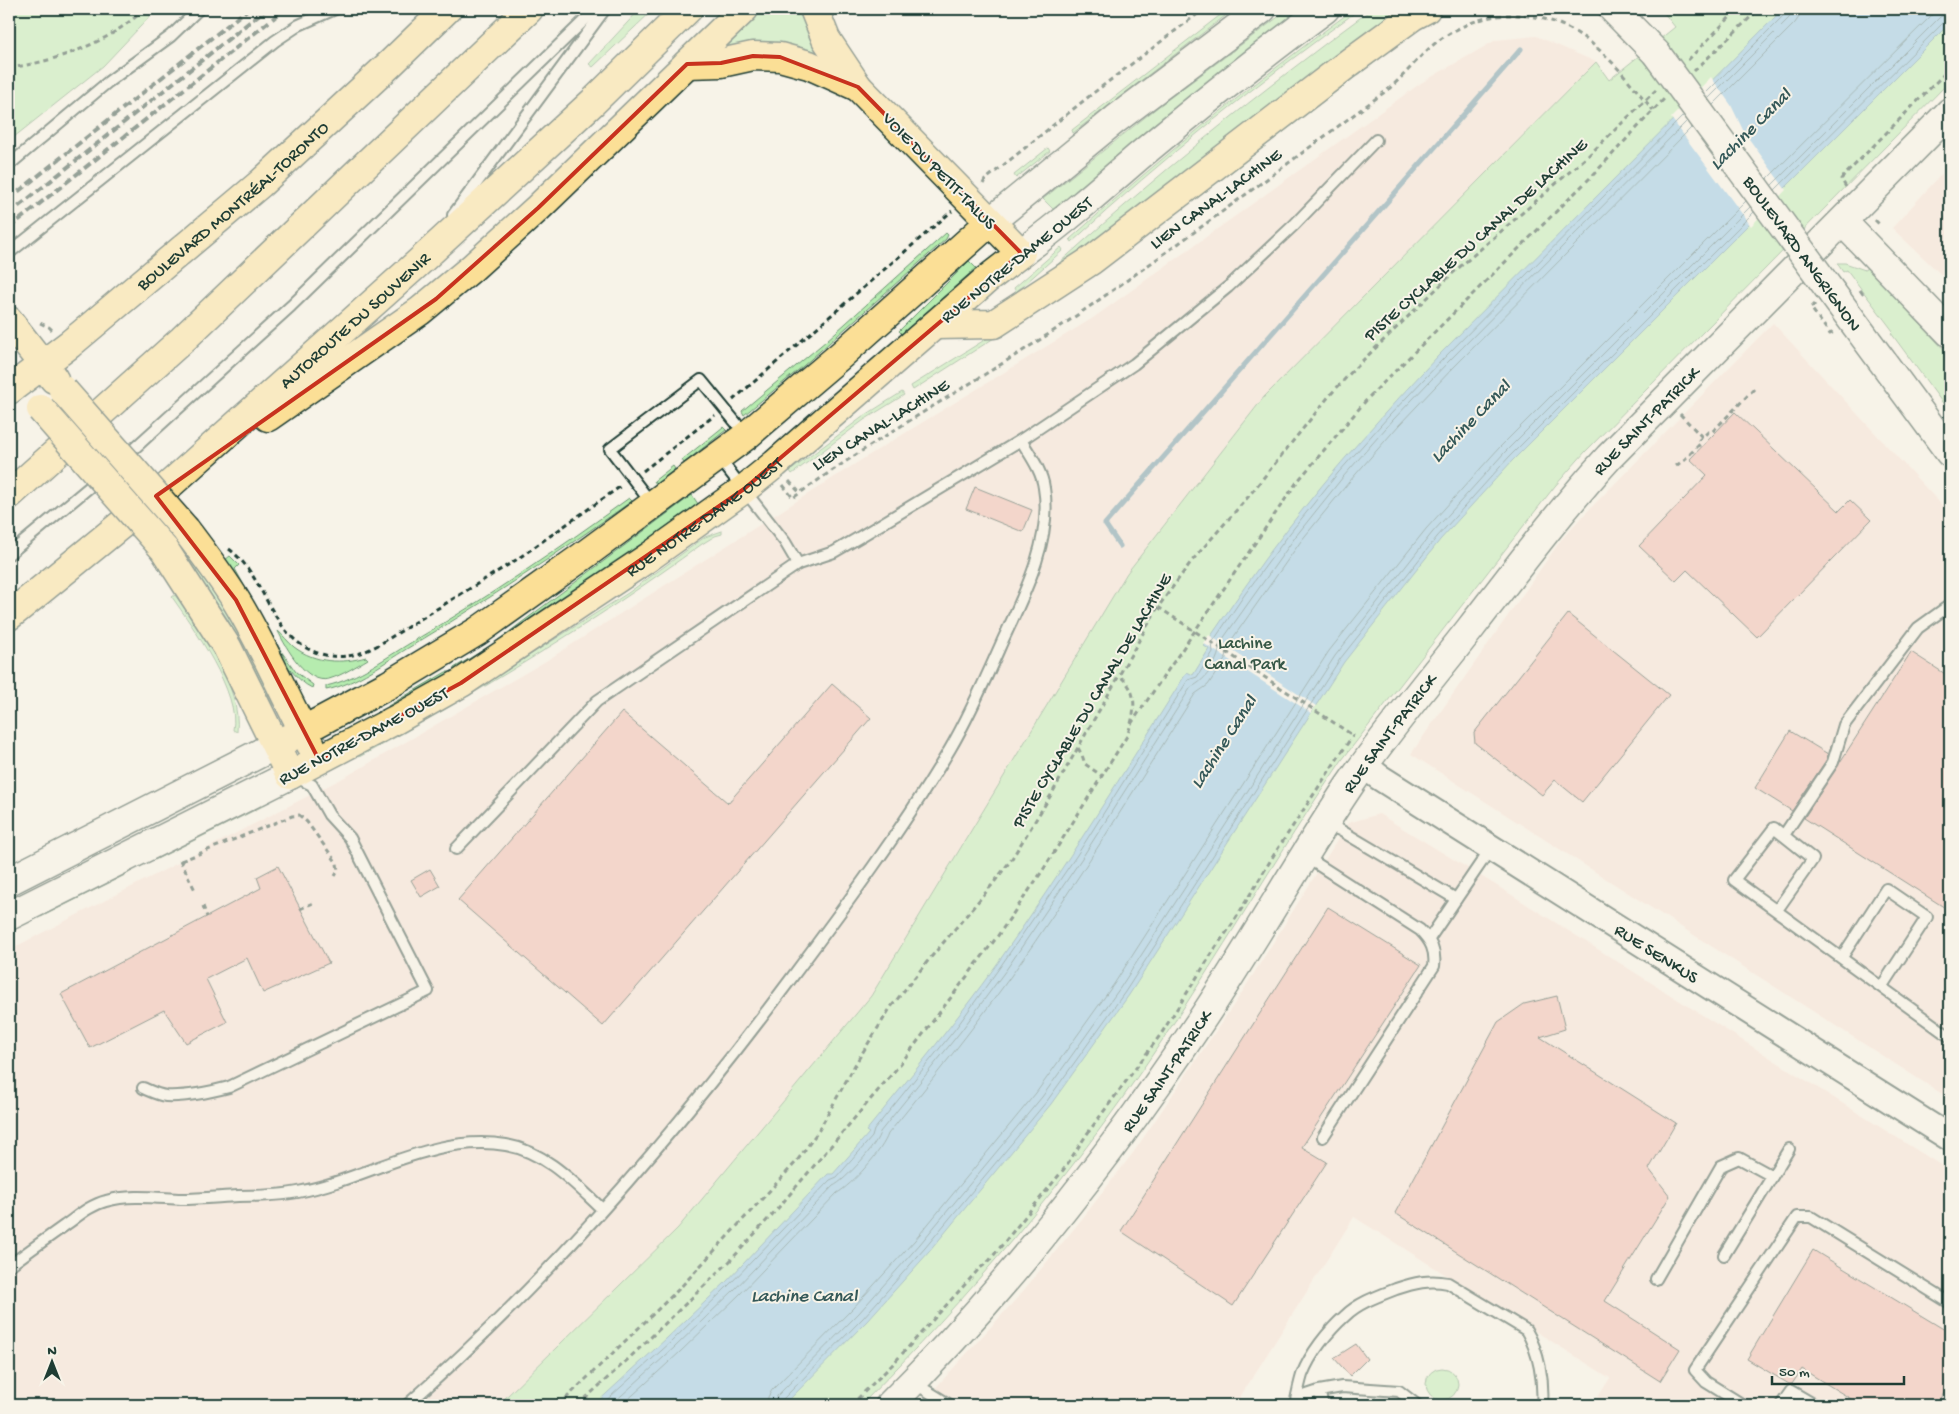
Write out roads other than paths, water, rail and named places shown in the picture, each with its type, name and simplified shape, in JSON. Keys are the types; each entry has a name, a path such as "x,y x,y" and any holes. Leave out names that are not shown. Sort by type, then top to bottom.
{"main road":[{"name":"BOULEVARD MONTRÉAL-TORONTO","path":"12,382 70,344 260,184 447,9"},
{"path":"475,60 515,9"},
{"path":"9,494 182,340 529,9"},
{"name":"AUTOROUTE DU SOUVENIR","path":"9,616 166,488 417,264 572,122 688,9"},
{"path":"166,488 436,299 538,208 744,9"},
{"path":"814,9 826,39 858,86"},
{"name":"RUE NOTRE-DAME OUEST","path":"9,881 303,731 388,685 478,631 746,436 841,355 990,222 1116,119 1262,9"},
{"name":"RUE NOTRE-DAME OUEST","path":"9,916 307,773 397,719 462,683 642,563 744,489 993,273 1068,219 1144,152 1245,70 1325,9"},
{"path":"935,325 994,324 1092,260 1370,47 1426,9"},
{"name":"BOULEVARD ANGRIGNON","path":"1613,9 1656,53"},
{"name":"BOULEVARD ANGRIGNON","path":"1630,9 1656,53 1950,453"},
{"path":"687,64 721,63 753,56 780,57 809,65 858,86"},
{"name":"VOIE DU PETIT-TALUS","path":"858,86 1021,253"},
{"name":"RUE SAINT-PATRICK","path":"890,1405 913,1383 1010,1274 1066,1207 1122,1134 1204,1016 1364,765 1583,485 1950,112"},
{"path":"1843,222 1950,333"},
{"path":"9,321 63,390 186,530 214,566 236,600 258,640 303,731 307,773"},
{"path":"12,382 41,409 164,549 227,647 276,745 307,773"}],"street":[{"name":"RUE SENKUS","path":"1364,765 1379,777 1950,1138"}],"lane":[{"path":"9,165 108,82 171,36 199,9"},
{"path":"9,253 275,41 299,25 335,9"},
{"path":"9,554 116,465 291,306 596,9"},
{"path":"417,264 605,9"},
{"path":"456,849 597,701 798,564 834,552 1021,440 1134,364 1228,287 1294,225 1376,140"},
{"path":"653,505 610,448 701,380 746,436"},
{"path":"407,1405 499,1320 683,1118 752,1031 850,901 922,794 952,746 1006,633 1039,554 1045,509 1044,488 1038,471 1021,440"},
{"path":"718,457 785,542 798,564"},
{"path":"1784,835 1833,762 1844,725 1918,628 1950,605"},
{"path":"143,1088 169,1096 229,1087 428,991 359,852 350,838 329,815 307,773"},
{"path":"1325,824 1340,830 1456,899"},
{"path":"1777,910 1813,859 1774,828 1734,880 1950,1037"},
{"path":"1429,939 1491,848"},
{"path":"1305,856 1420,930 1429,939 1436,955 1434,966 1324,1137"},
{"path":"1842,957 1886,890 1927,917 1882,986"},
{"path":"9,1266 89,1208 105,1201 137,1197 184,1199 297,1192 317,1188 402,1158 435,1149 466,1145 505,1145 521,1148 535,1154 549,1162 569,1178 602,1209"},
{"path":"1724,1255 1790,1148"},
{"path":"1656,1279 1721,1166 1739,1158 1772,1176"},
{"path":"1744,1405 1706,1382 1695,1370 1797,1217 1811,1217 1950,1303"},
{"path":"1295,1405 1302,1375 1309,1361 1321,1342 1345,1315 1374,1297 1418,1282 1436,1280 1448,1283 1526,1330 1532,1340 1542,1380 1542,1405"},
{"path":"913,1383 950,1405"},
{"path":"1295,1405 1301,1397 1319,1390 1342,1387 1399,1391 1417,1405"},
{"path":"1319,1390 1323,1405"},
{"path":"1781,1405 1791,1391 1814,1405"}],"water":[{"name":"Lachine Canal","path":"1783,9 1950,9 1950,23 1512,461 1440,540 1344,662 1129,995 1051,1104 929,1252 867,1321 784,1405 594,1405 726,1282 828,1174 833,1174 869,1133 866,1131 997,964 1070,856 1187,672 1193,675 1209,649 1204,646 1275,545 1341,463 1439,355"}],"waterway":[{"path":"1120,546 1105,524 1521,49"}],"railway":[{"path":"9,199 248,9"},
{"path":"9,214 266,9"},
{"path":"9,228 285,9"}],"park label":[{"name":"Lachine Canal Park","path":"1245,652"}]}
